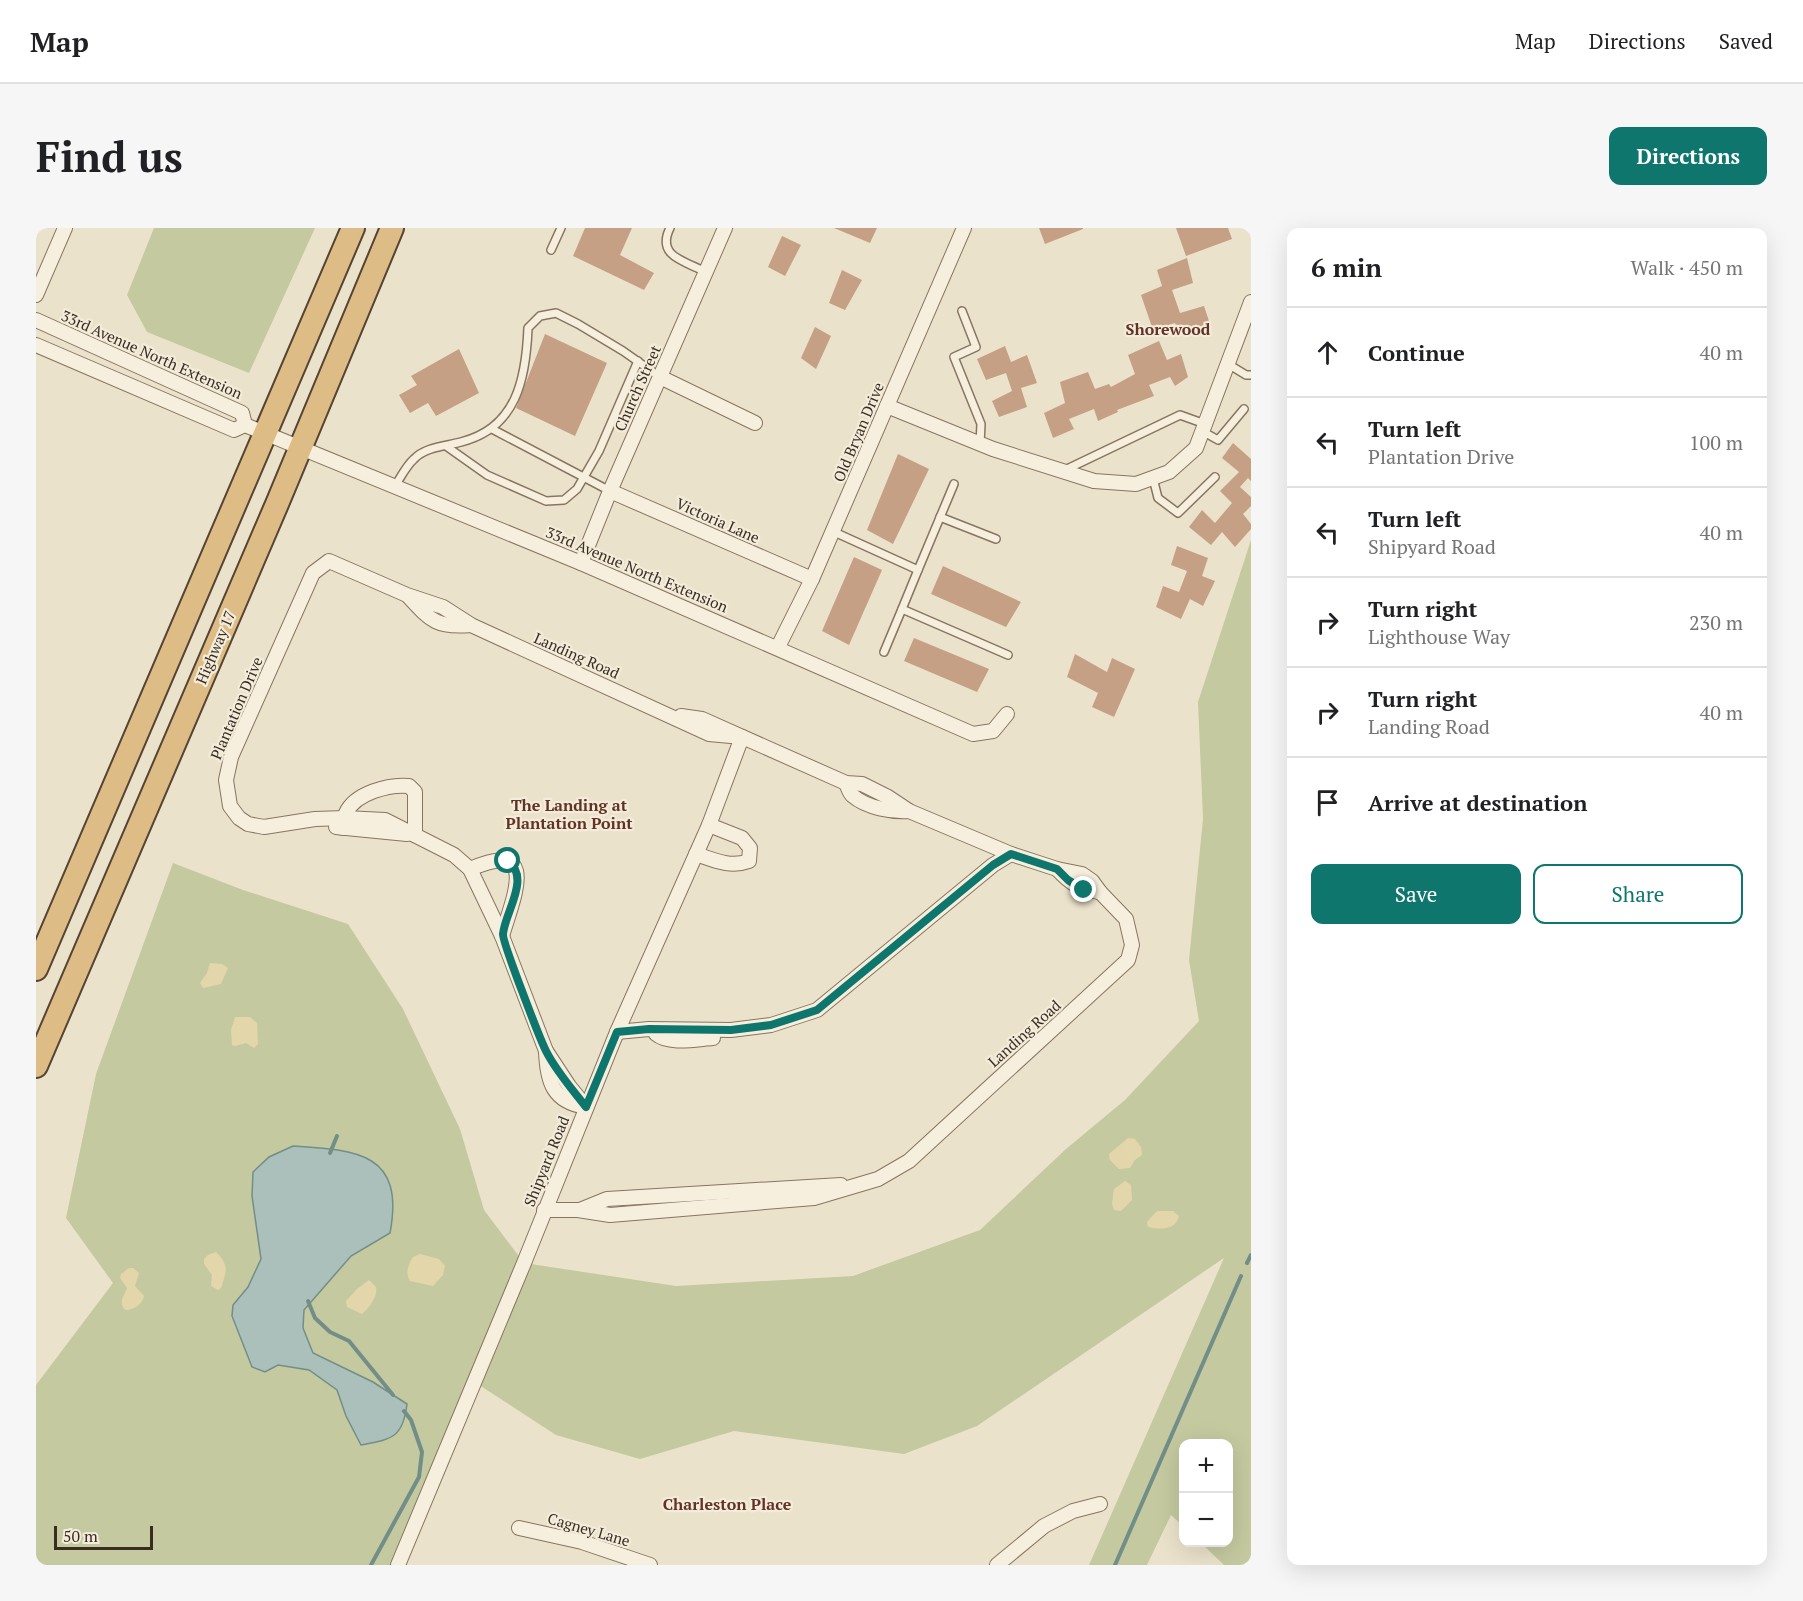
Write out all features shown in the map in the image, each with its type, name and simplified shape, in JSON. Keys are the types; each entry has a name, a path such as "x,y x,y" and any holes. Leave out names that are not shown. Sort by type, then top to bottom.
{"highway":[{"path":"36,969 255,430 353,228"},
{"name":"Highway 17","path":"36,1066 301,447 392,228"}],"street":[{"path":"36,295 65,228"},
{"name":"Church Street","path":"581,563 725,228"},
{"name":"Old Bryan Drive","path":"778,647 812,579 964,228"},
{"path":"887,406 980,444 1062,471 1094,481 1136,484 1170,472 1196,448 1251,302"},
{"name":"33rd Avenue North Extension","path":"36,320 242,413 255,430"},
{"name":"33rd Avenue North Extension","path":"36,345 234,430 255,430 301,447 581,563 974,734 993,731 1007,714"},
{"path":"660,377 755,423"},
{"name":"Victoria Lane","path":"610,491 812,579"},
{"name":"Landing Road","path":"328,561 407,595 443,607 471,625 671,715 702,719 846,783 862,784 909,811 1011,854 1057,869 1068,880 1084,890 1100,892 1126,920 1132,945 1128,960 909,1161 878,1179 844,1185 698,1201 607,1199 578,1210 544,1210"},
{"name":"Plantation Drive","path":"328,561 313,573 231,757 226,780 230,806 239,818 248,824 264,827 298,822 344,823 385,820 454,855 470,869 502,936 546,1051 586,1107"},
{"name":"Shipyard Road","path":"398,1565 617,1032 709,825 742,737"},
{"path":"344,823 346,812 355,802 373,792 398,784 409,786 415,792 415,835"},
{"path":"696,854 726,864 739,865 748,861 750,848 742,838 709,825"},
{"path":"617,1032 649,1029 731,1030 771,1025 817,1010 993,865 1011,854"},
{"path":"470,869 501,860 508,861 516,869 518,882 502,936"},
{"path":"997,1565 1044,1526 1073,1511 1100,1504"},
{"name":"Cagney Lane","path":"519,1528 582,1542 650,1565"}],"lane":[{"path":"550,250 561,228"},
{"path":"670,228 665,239 666,248 706,272"},
{"path":"962,311 976,347 954,357 981,424 980,444"},
{"path":"395,486 414,458 428,450 466,441 492,429 506,415 527,363 528,328 540,316 556,314 578,324 660,377"},
{"path":"446,446 486,476 546,501 564,500 577,489 599,451 638,361"},
{"path":"1228,364 1246,375 1251,375"},
{"path":"1062,471 1180,415 1204,427 1218,440 1244,409"},
{"path":"492,429 610,491"},
{"path":"1153,478 1158,498 1178,513 1215,477"},
{"path":"884,652 954,484"},
{"path":"940,516 996,539"},
{"path":"832,531 918,570"},
{"path":"902,609 1008,655"}],"green space":[{"path":"154,228 315,228 249,373 147,332 127,295"},
{"path":"1251,540 1251,1565 1224,1565 1205,1547 1233,1547 1233,1439 1179,1439 1179,1522 1171,1515 1147,1565 1089,1565 1224,1258 977,1426 904,1454 734,1431 640,1459 556,1435 473,1381 395,1565 36,1565 36,1385 113,1283 66,1218 96,1074 173,863 243,890 348,924 403,1009 460,1129 484,1210 524,1263 676,1286 853,1276 980,1230 1066,1149 1125,1100 1199,1021 1189,960 1203,819 1198,702"}],"sand":[{"path":"210,963 222,964 228,968 221,984 203,988 200,983"},
{"path":"235,1017 250,1017 257,1023 258,1044 254,1048 246,1043 232,1045 231,1030"},
{"path":"1128,1138 1135,1139 1141,1147 1142,1155 1130,1168 1119,1169 1110,1160 1109,1154"},
{"path":"1125,1181 1131,1185 1132,1200 1121,1211 1114,1210 1112,1204 1114,1189"},
{"path":"1157,1211 1173,1211 1179,1216 1175,1224 1171,1226 1162,1229 1148,1227 1147,1222"},
{"path":"216,1252 226,1268 221,1288 218,1290 211,1286 212,1275 204,1264 204,1259 208,1255"},
{"path":"420,1254 439,1259 445,1266 443,1275 433,1286 410,1281 408,1278 407,1272 413,1257"},
{"path":"129,1268 139,1273 135,1286 144,1296 137,1306 125,1310 122,1302 127,1288 120,1278 121,1274"},
{"path":"369,1280 376,1290 367,1309 362,1314 347,1307 346,1301"}],"water":[{"path":"293,1146 356,1154 372,1161 383,1171 390,1186 393,1206 390,1233 351,1256 304,1310 303,1328 313,1353 373,1382 407,1404 399,1430 381,1441 361,1445 346,1416 337,1390 309,1370 278,1365 265,1372 252,1367 232,1316 233,1305 248,1287 261,1259 252,1196 253,1172 269,1157"}],"building":[{"path":"585,228 632,228 620,255 654,273 644,290 573,256"},
{"path":"834,228 877,228 870,243"},
{"path":"1039,228 1083,228 1083,229 1045,244"},
{"path":"1176,228 1228,228 1232,239 1186,256"},
{"path":"782,236 801,245 785,276 768,267"},
{"path":"1187,258 1193,283 1172,290 1180,313 1204,306 1210,324 1179,335 1175,323 1153,330 1141,295 1162,286 1157,270"},
{"path":"842,270 862,280 845,310 829,303"},
{"path":"815,327 831,336 816,369 801,358"},
{"path":"545,334 607,363 575,436 516,408"},
{"path":"1159,341 1167,360 1181,354 1188,377 1175,386 1170,377 1149,385 1154,396 1117,410 1118,412 1098,421 1094,409 1069,419 1074,429 1053,438 1044,413 1065,403 1060,382 1088,372 1095,389 1109,384 1111,387 1135,374 1128,355"},
{"path":"1005,346 1011,362 1027,355 1037,383 1021,388 1027,407 999,417 992,401 1012,391 1006,373 986,380 977,359"},
{"path":"459,349 479,393 436,416 428,403 410,413 399,395 417,385 411,376"},
{"path":"1233,443 1251,459 1251,481 1248,478 1240,487 1251,497 1251,506 1243,514 1251,524 1251,529 1235,547 1222,532 1211,545 1189,527 1202,510 1215,523 1232,503 1220,491 1239,472 1222,458"},
{"path":"898,454 929,469 893,544 867,530"},
{"path":"1177,546 1208,558 1202,576 1215,581 1203,606 1190,599 1181,619 1156,607 1163,586 1179,592 1187,571 1171,565"},
{"path":"854,557 882,570 849,645 822,631"},
{"path":"943,566 1021,602 1006,627 931,594"},
{"path":"914,638 989,669 977,692 904,661"},
{"path":"1075,654 1107,672 1112,658 1135,669 1114,717 1092,707 1098,693 1067,677"}],"waterway":[{"path":"330,1153 337,1136"},
{"path":"1247,1263 1251,1255"},
{"path":"1115,1565 1241,1276"},
{"path":"308,1301 315,1318 330,1332 349,1341 393,1395"},
{"path":"371,1565 419,1477 422,1452 411,1420 404,1411"}],"district":[{"name":"Shorewood","path":"1168,329"},
{"name":"The Landing at Plantation Point","path":"569,814"},
{"name":"Charleston Place","path":"727,1504"}],"route":[{"path":"508,861 516,869 518,882 502,936 546,1051 586,1107 617,1032 649,1029 731,1030 771,1025 817,1010 993,865 1011,854 1057,869 1068,880 1084,890"}]}
